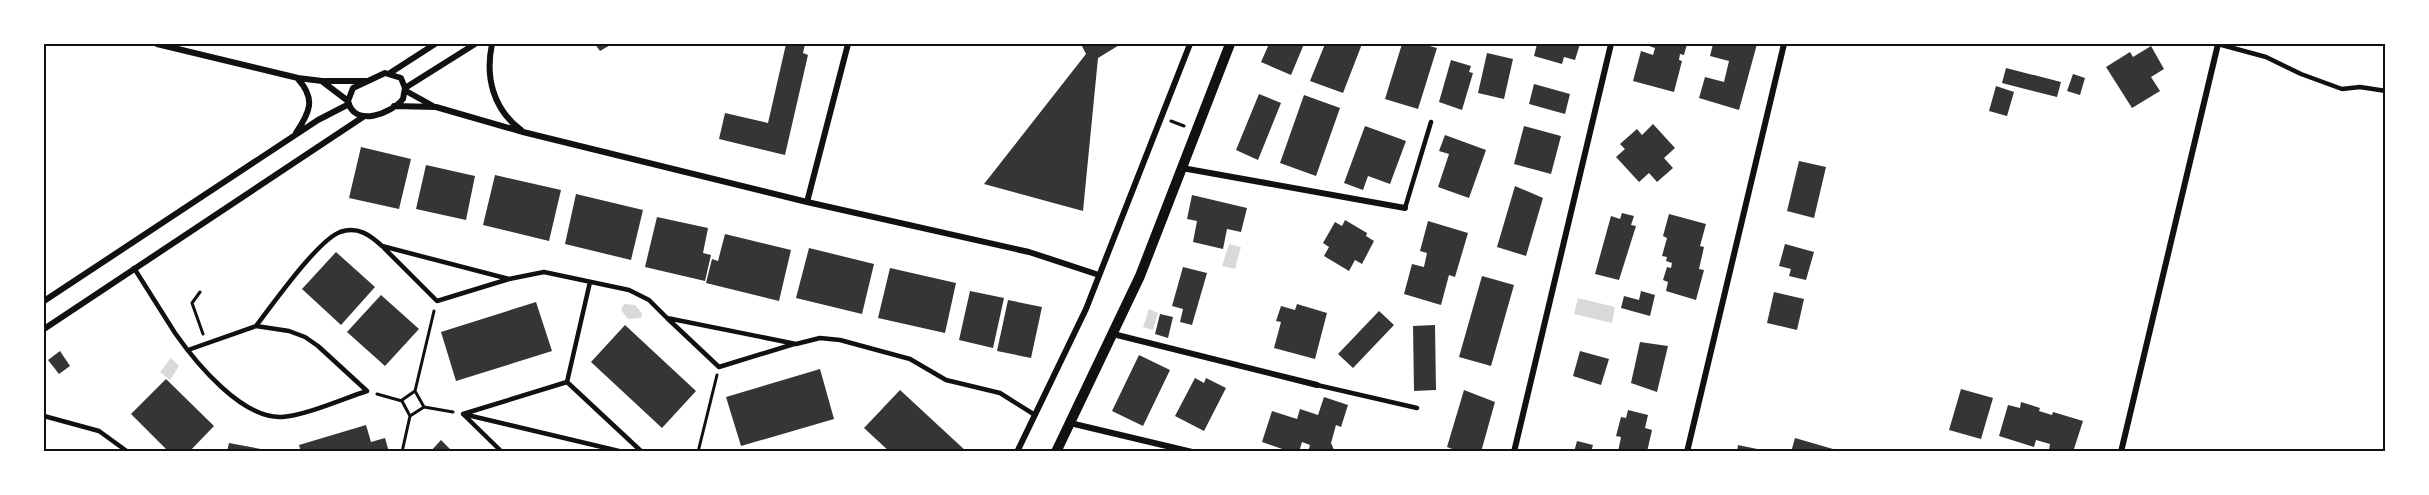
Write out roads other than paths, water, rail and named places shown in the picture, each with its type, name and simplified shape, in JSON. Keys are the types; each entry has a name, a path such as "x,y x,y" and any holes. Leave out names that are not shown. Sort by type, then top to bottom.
{"street":[{"path":"157,44 298,78 322,81 366,81"},
{"path":"44,301 295,135 349,102 353,88 390,73 435,44"},
{"path":"44,329 363,117 394,106 404,99 406,89 474,44"},
{"path":"492,44 490,74 497,103 510,121 523,132"},
{"path":"807,202 848,44"},
{"path":"1017,452 1073,338 1190,44"},
{"path":"1056,452 1140,276 1230,44"},
{"path":"1514,452 1611,44"},
{"path":"1687,452 1784,44"},
{"path":"2121,452 2218,44"},
{"path":"390,73 401,78 406,89 436,107"},
{"path":"295,135 309,114 311,105 309,93 298,78"},
{"path":"322,81 349,102 355,113 363,117"},
{"path":"394,106 436,107 523,132 807,202 1029,252 1099,275"},
{"path":"1182,168 1405,208"},
{"path":"1113,334 1317,385"},
{"path":"1070,423 1192,452"},
{"path":"1880,452 1889,452"}],"lane":[{"path":"2218,44 2266,57 2301,74 2342,89 2360,87 2385,91"},
{"path":"1405,208 1431,122"},
{"path":"188,350 256,326 330,238 341,232 359,231 372,237 437,301 538,272 639,294 719,367 796,344 833,339 904,358 946,380 1005,396 1035,415"},
{"path":"382,246 509,279"},
{"path":"134,268 202,368 249,408 269,415 292,415 367,391 305,337 256,326"},
{"path":"567,382 590,282"},
{"path":"667,318 796,344"},
{"path":"463,414 567,382"},
{"path":"567,382 642,452"},
{"path":"1317,385 1417,408"},
{"path":"463,414 502,452"},
{"path":"463,414 623,452"},
{"path":"44,416 99,431 128,452"}]}
